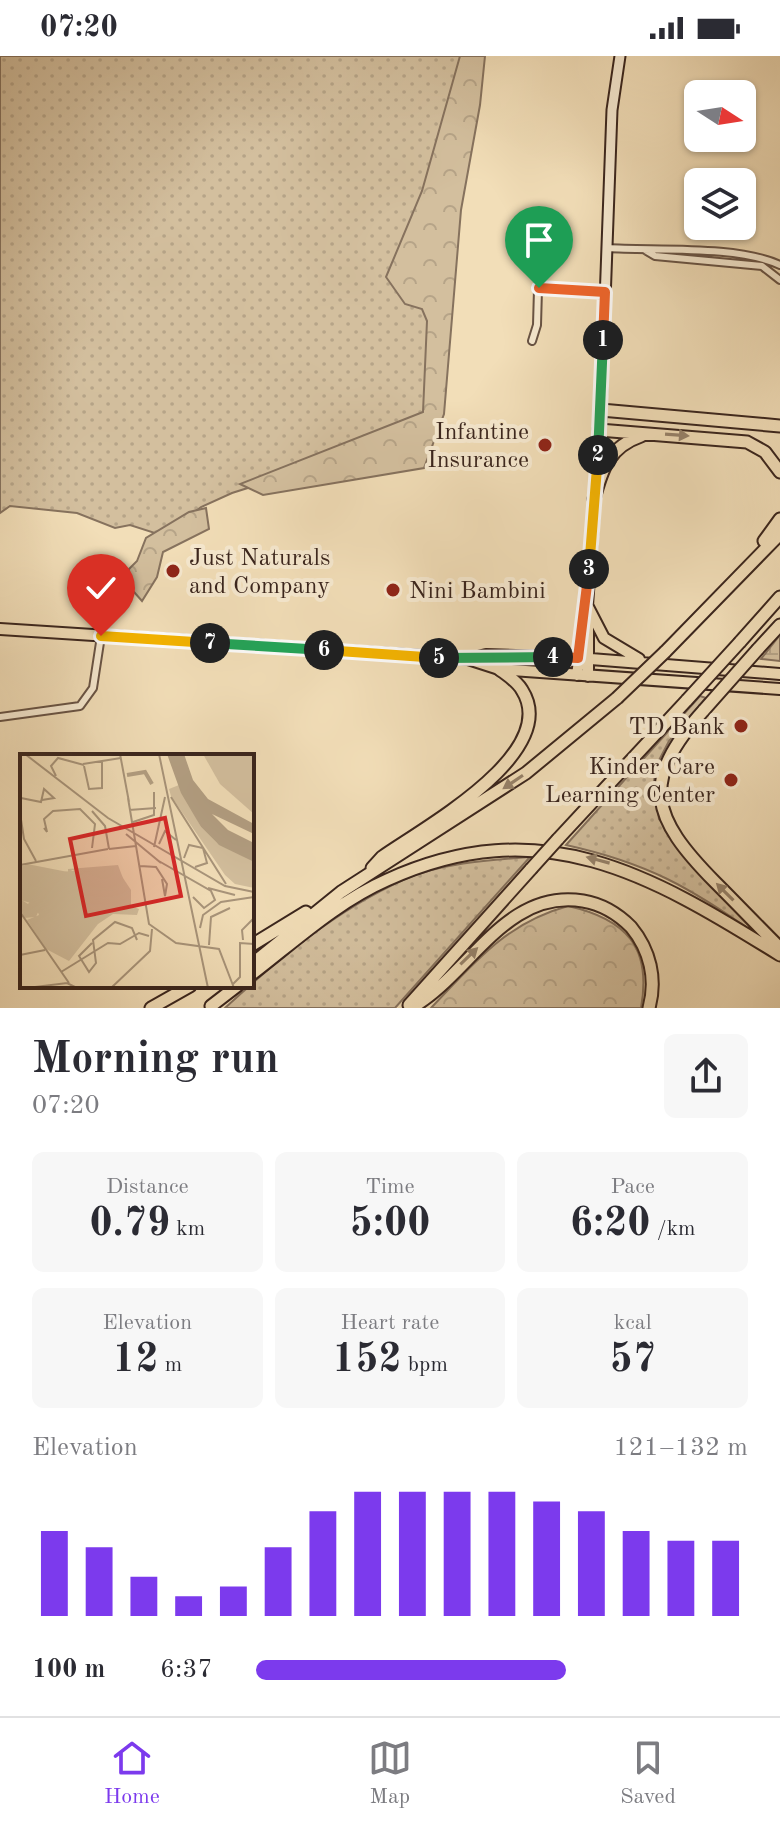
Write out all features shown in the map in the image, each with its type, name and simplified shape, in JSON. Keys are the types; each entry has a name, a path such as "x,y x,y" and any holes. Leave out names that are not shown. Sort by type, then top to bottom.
{"highway":[{"path":"601,410 780,426"},
{"path":"599,430 747,442 765,452 780,472"},
{"path":"594,499 601,471 610,455 624,443 650,433"},
{"path":"694,622 780,519"},
{"path":"254,944 362,879 526,773 617,698 780,534"},
{"path":"409,1008 558,839 780,597"},
{"path":"780,625 704,710 668,756 661,782 664,816 679,845 780,948"},
{"path":"362,879 382,857 484,784 523,742 528,725 526,697 518,684 499,669"},
{"path":"254,972 314,925 386,880 453,859 541,850 610,864 700,906 780,955"},
{"path":"254,962 341,892"},
{"path":"409,1008 511,920 534,907 569,900 604,908 626,922 638,936 651,969 649,1008"},
{"path":"151,1008 186,988"},
{"path":"210,1007 228,988"},
{"path":"210,1007 234,988"}],"main road":[{"path":"582,675 601,410"},
{"path":"587,606 604,638 645,662"},
{"path":"0,629 468,659 499,669 780,689"},
{"path":"468,659 486,655 583,658 780,674"}],"street":[{"path":"601,410 612,110 620,56"},
{"path":"607,248 761,257 780,265"},
{"path":"645,250 655,256 762,266 780,280"},
{"path":"532,341 536,334 539,254"},
{"path":"539,288 605,292"},
{"path":"0,717 80,706 93,688 101,636"}],"green space":[{"path":"0,56 461,56 425,432 232,493 201,507 164,536 130,525 115,528 77,513 10,506 0,513"},
{"path":"460,56 485,56 480,105 461,210 444,414 424,468 263,495 240,484 423,412 427,321 422,309 405,304 386,277 422,191"},
{"path":"206,508 209,529 163,552 157,577 142,601 126,583 129,569 137,561 146,538 189,512"},
{"path":"780,635 780,661 761,659"},
{"path":"700,696 706,698 669,741 657,764 654,781 659,819 757,935 667,879 621,860 566,845"},
{"path":"530,857 395,1008 225,1008 247,988 254,988 254,982 308,937 378,892 418,874 498,859"},
{"path":"568,906 605,919 630,939 638,952 642,968 641,1008 431,1008 477,960 509,934 546,913"}],"place":[{"name":"Infantine Insurance","path":"545,445"},
{"name":"Just Naturals and Company","path":"173,571"},
{"name":"Nini Bambini","path":"393,590"},
{"name":"TD Bank","path":"741,726"},
{"name":"Kinder Care Learning Center","path":"731,780"}],"route":[{"path":"101,636 468,659 486,655 578,658 587,606 600,423 605,292 539,288"}]}
